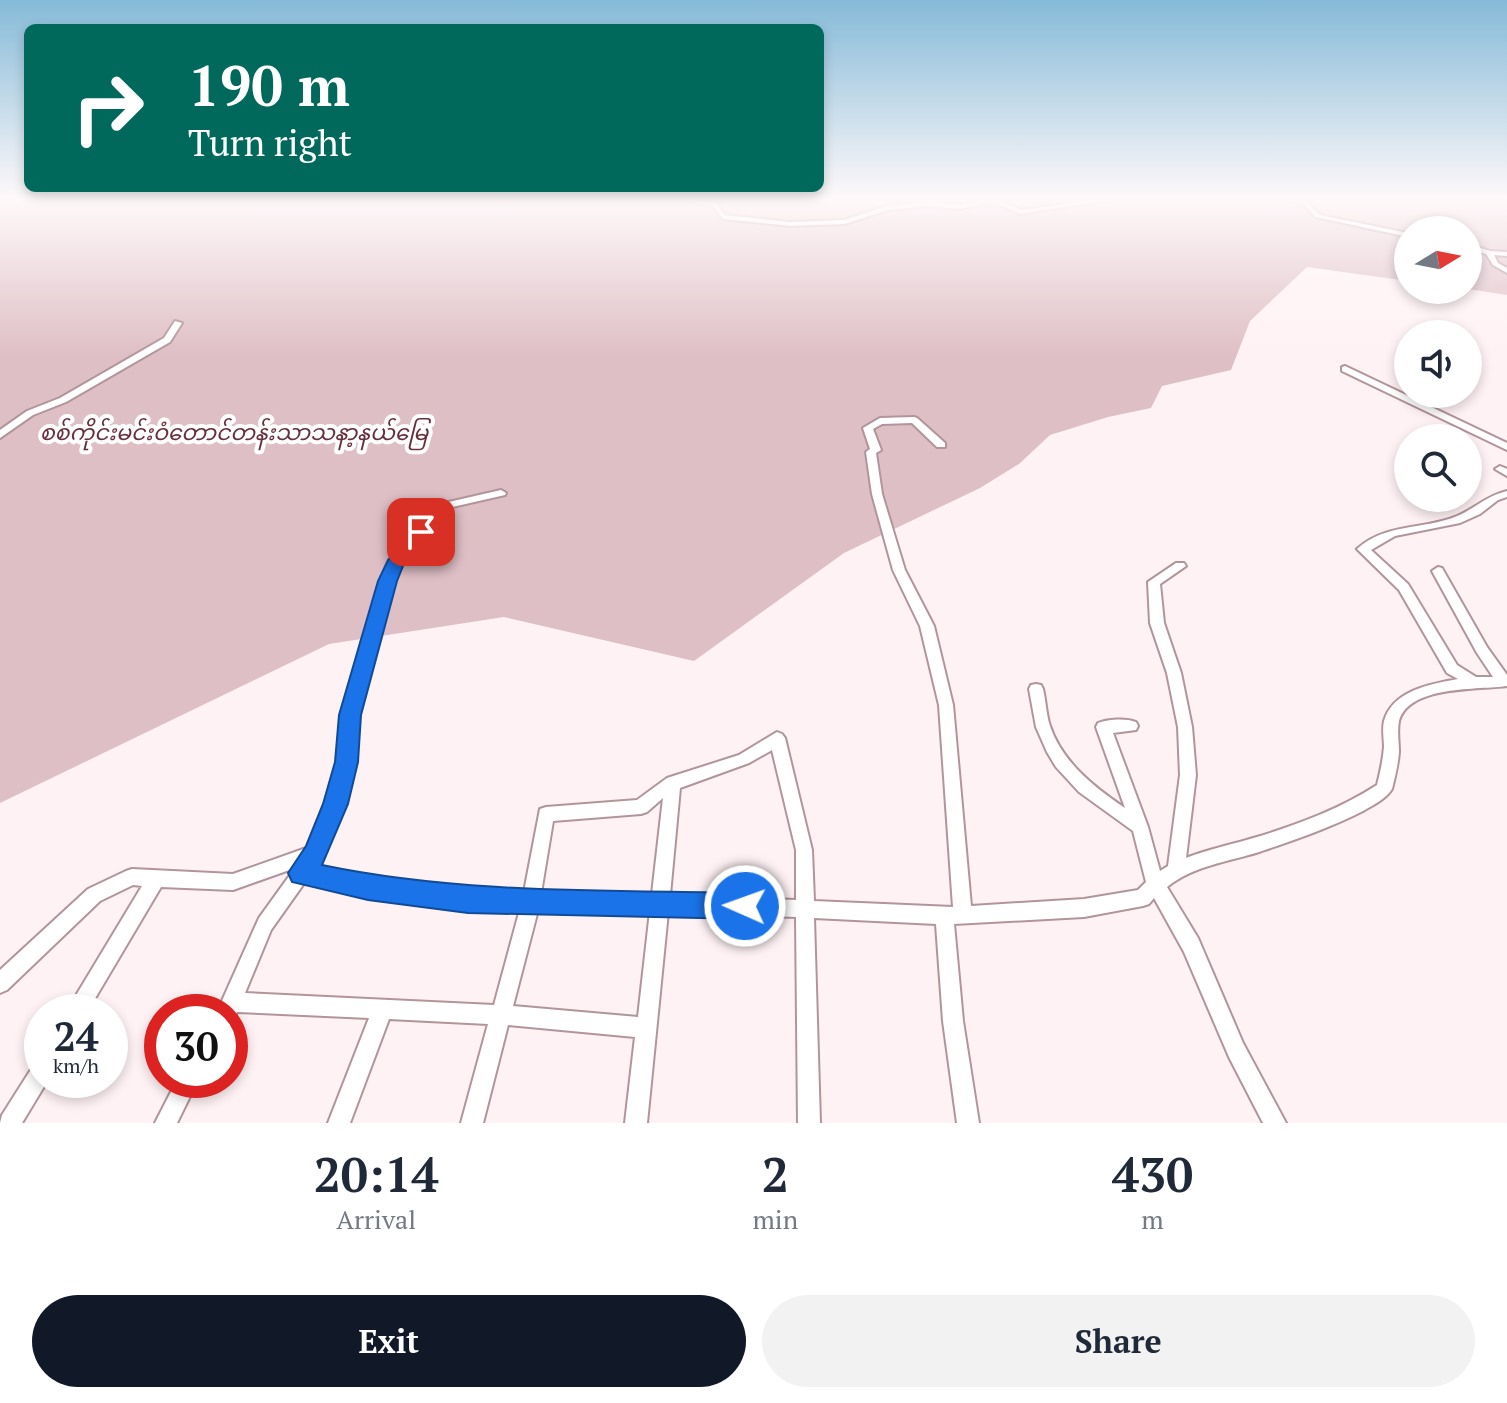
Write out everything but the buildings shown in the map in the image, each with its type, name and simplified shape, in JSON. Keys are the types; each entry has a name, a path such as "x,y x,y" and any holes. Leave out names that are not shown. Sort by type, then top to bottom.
{"street":[{"path":"1484,251 1507,254"},
{"path":"1489,253 1495,264 1507,271"},
{"path":"0,435 30,413 63,400 167,340 178,323"},
{"path":"1345,369 1507,447"},
{"path":"941,445 914,420 880,421 868,428 876,450 871,452 877,494 899,570 927,626 946,705 954,916 953,1021 968,1123"},
{"path":"235,994 265,924 315,853 336,804 346,762 350,715 369,640 394,564 444,506 501,493"},
{"path":"1471,680 1452,669 1404,587 1363,549 1392,533 1456,521 1476,512 1494,498 1507,494"},
{"path":"1176,868 1188,775 1185,727 1174,673 1157,623 1154,582 1180,566"},
{"path":"1438,571 1482,650 1506,683"},
{"path":"301,873 368,888 468,900 954,916 1084,908 1143,898 1155,883 1176,868 1257,844 1356,808 1384,789 1391,756 1392,719 1401,705 1416,695 1471,680 1506,683"},
{"path":"1036,689 1044,731 1075,780 1099,801 1140,827"},
{"path":"1131,726 1103,727 1140,827 1155,883 1191,945 1236,1050 1275,1123"},
{"path":"472,1123 531,902 546,814 641,807 654,793 673,783 748,758 777,738 804,850 809,1123"},
{"path":"636,1123 673,783"},
{"path":"0,983 94,895 132,877 141,875 155,880 233,882 315,853"},
{"path":"87,994 155,880"},
{"path":"248,1007 503,1015 646,1028"},
{"path":"339,1123 383,1009"},
{"path":"10,1123 25,1098"},
{"path":"166,1123 179,1098"}],"green space":[{"name":"စစ်ကိုင်းမင်းဝံတောင်တန်းသာသနာ့နယ်မြေ","path":"0,251 1394,251 1394,279 1307,267 1250,321 1231,370 1162,386 1151,408 1108,417 1050,435 1019,464 980,488 844,553 694,661 504,617 329,644 0,803"},
{"name":"စစ်ကိုင်းမင်းဝံတောင်တန်းသာသနာ့နယ်မြေ","path":"1482,251 1507,251 1507,295 1482,291"}],"route":[{"path":"421,532 394,564 387,581 350,715 346,762 336,804 315,853 301,873 368,888 468,900 745,906"}]}
